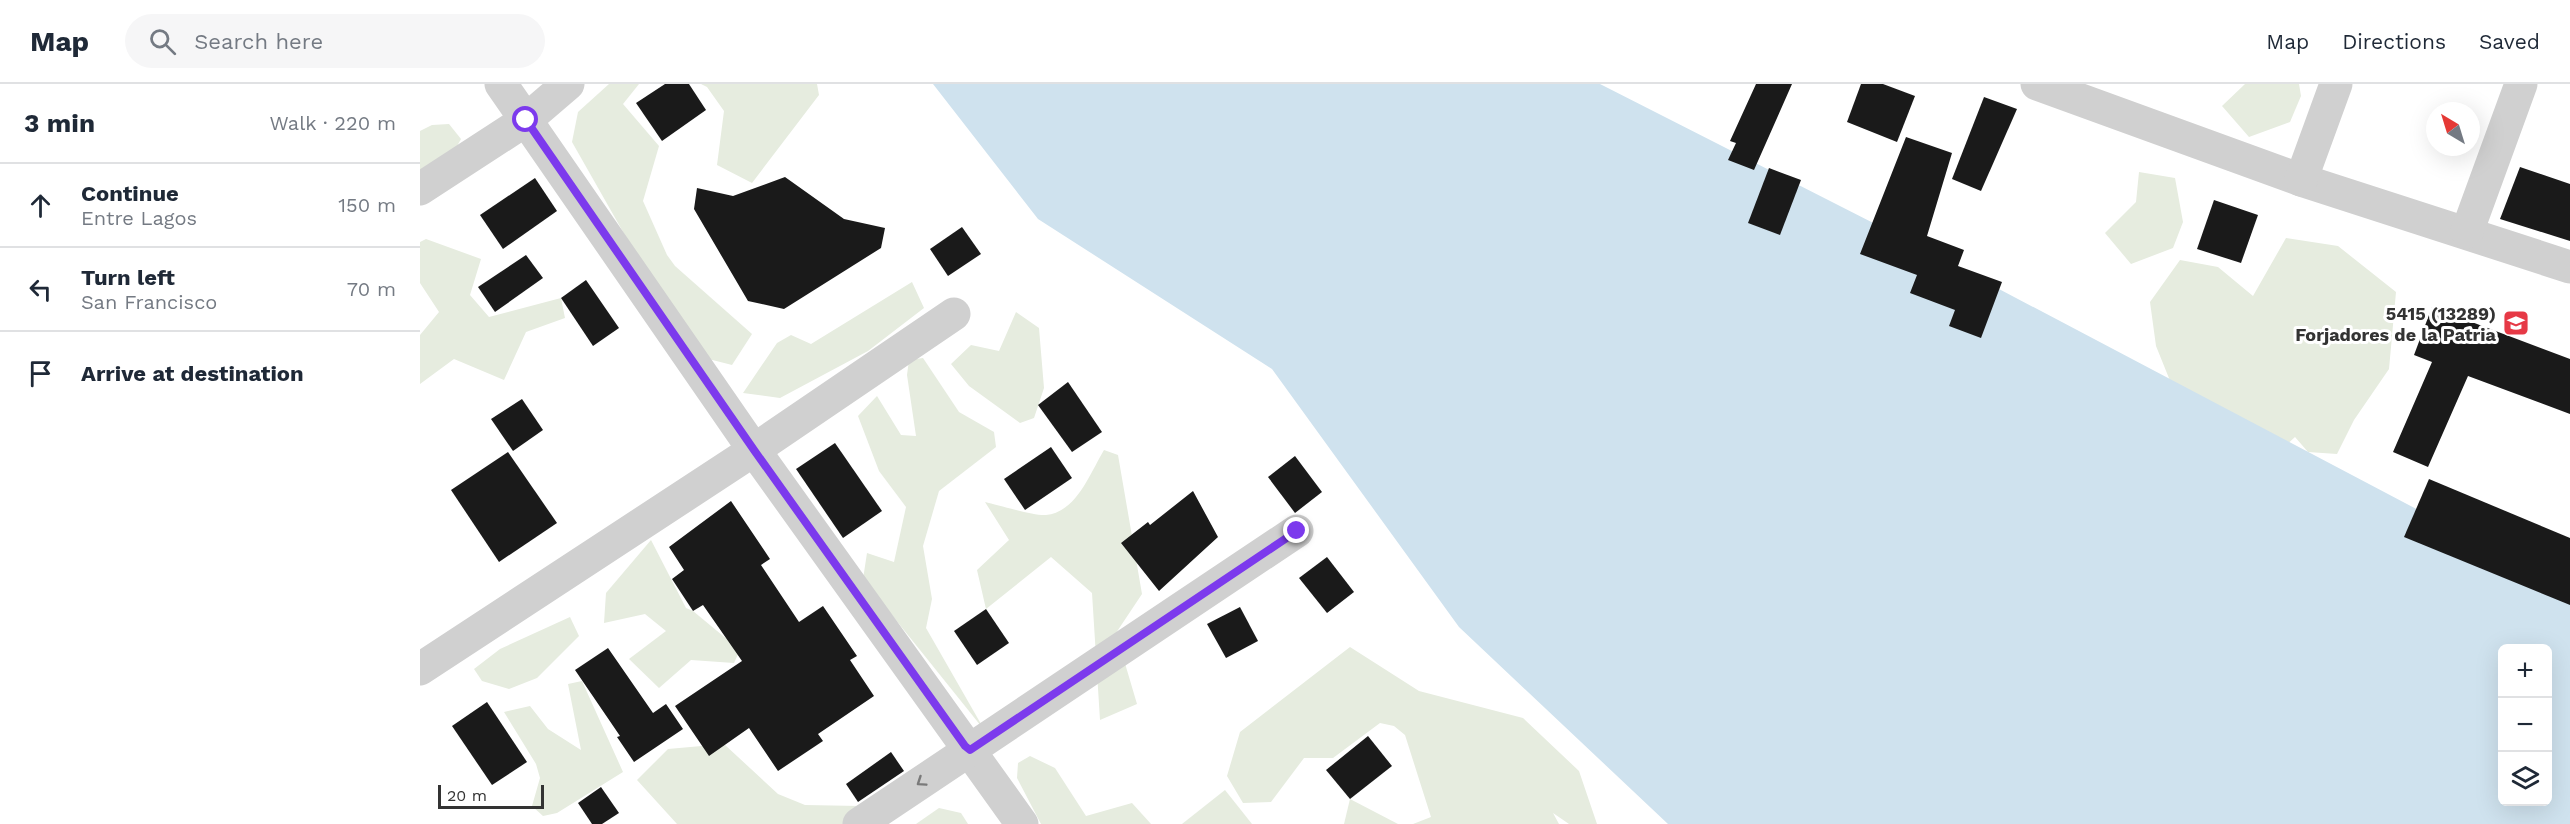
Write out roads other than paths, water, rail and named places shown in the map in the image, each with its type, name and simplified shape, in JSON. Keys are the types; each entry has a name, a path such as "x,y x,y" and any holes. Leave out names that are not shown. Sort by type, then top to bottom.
{"street":[{"path":"501,84 754,450 1022,824"},
{"path":"420,189 526,120 568,84"},
{"path":"2037,84 2301,180 2570,267"},
{"path":"2301,180 2336,84"},
{"path":"2467,232 2521,84"},
{"path":"420,669 754,450 954,314"},
{"path":"859,824 1297,531"}],"water":[{"path":"933,84 1600,84 1891,232 2570,590 2570,824 1668,824 1459,627 1272,369 1038,219"}],"place":[{"name":"5415 (13289) Forjadores de la Patria","path":"2516,323"}]}
